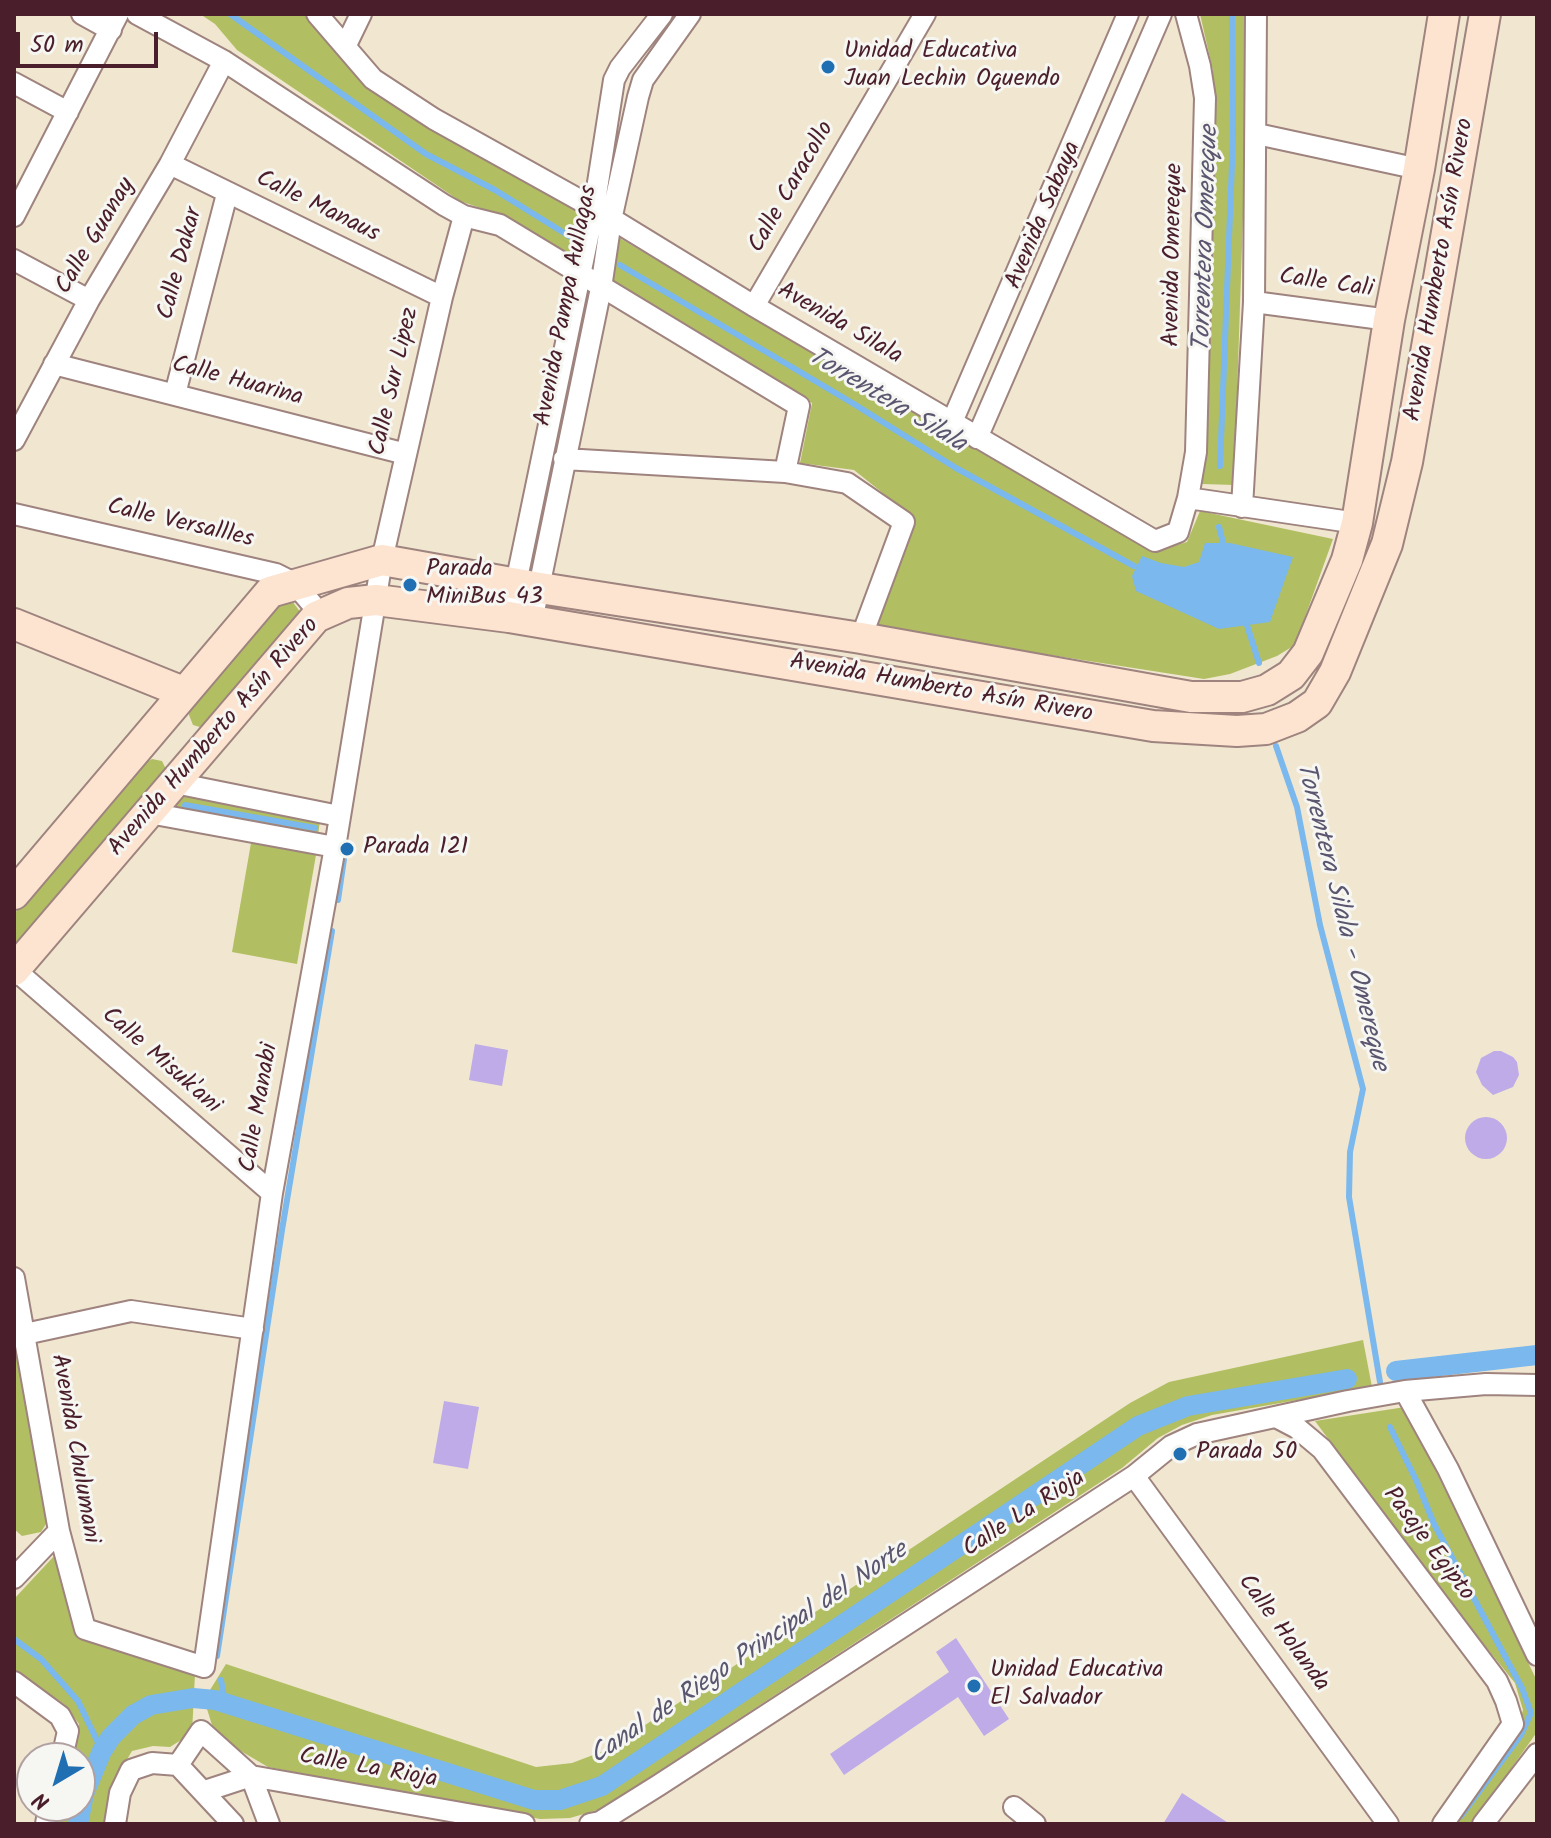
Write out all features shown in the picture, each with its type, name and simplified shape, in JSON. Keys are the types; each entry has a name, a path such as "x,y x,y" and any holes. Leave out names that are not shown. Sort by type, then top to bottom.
{"street":[{"path":"14,216 115,22 82,14"},
{"path":"137,14 224,61 444,205 464,216 500,225 799,406 785,472"},
{"name":"Avenida Silala","path":"317,14 373,79 422,111 1155,541 1178,532 1188,498"},
{"path":"346,45 361,14"},
{"name":"Avenida Pampa Aullagas","path":"528,585 581,273 643,80 690,14"},
{"name":"Calle Caracollo","path":"754,306 925,14"},
{"name":"Avenida Sabaya","path":"952,422 1128,14"},
{"name":"Avenida Sabaya","path":"977,438 1161,14"},
{"name":"Avenida Omereque","path":"1186,14 1205,98 1196,452 1188,498"},
{"path":"1242,507 1254,302 1256,14"},
{"name":"Avenida Humberto Asín Rivero","path":"14,894 270,592 382,560 861,638 1191,697 1242,697 1267,690 1291,675 1308,653 1347,560 1357,523 1389,320 1419,169 1444,14"},
{"name":"Avenida Humberto Asín Rivero","path":"14,970 316,617 348,603 376,600 520,619 1153,726 1198,731 1266,729 1297,717 1317,703 1335,672 1387,544 1407,462 1485,14"},
{"path":"655,16 679,32"},
{"name":"Avenida Pampa Aullagas","path":"520,619 564,459 601,288 602,214 614,80 655,16"},
{"name":"Calle Guanay","path":"14,440 89,300 170,164 224,61"},
{"path":"14,83 68,112"},
{"path":"1257,134 1419,169"},
{"name":"Calle Manaus","path":"170,164 442,297"},
{"name":"Calle Dakar","path":"175,394 227,194"},
{"name":"Calle Sur Lipez","path":"382,560 442,297 464,216"},
{"path":"14,260 89,300"},
{"name":"Calle Cali","path":"1254,302 1389,320"},
{"name":"Calle Huarina","path":"54,364 406,454"},
{"path":"564,459 785,472 847,483 904,522 861,638"},
{"path":"1188,498 1357,523"},
{"name":"Calle Versallles","path":"14,514 276,574 294,583"},
{"name":"Calle Manabi","path":"85,1629 204,1667 272,1193 335,847 382,560"},
{"path":"294,583 312,604 316,617"},
{"path":"14,624 183,692"},
{"path":"1153,726 1157,690"},
{"path":"156,725 196,758"},
{"path":"175,783 339,816"},
{"path":"149,813 335,847"},
{"name":"Calle Misuk'ani","path":"14,970 272,1193"},
{"name":"Avenida Chulumani","path":"14,1278 59,1531 85,1629"},
{"path":"25,1334 131,1311 253,1329"},
{"name":"Calle La Rioja","path":"590,1824 600,1822 659,1785 1134,1476 1171,1446 1197,1434 1405,1391 1486,1384 1537,1385"},
{"path":"1405,1391 1448,1469 1537,1655"},
{"name":"Pasaje Egipto","path":"1276,1417 1297,1428 1322,1449 1497,1681 1513,1724 1443,1824"},
{"name":"Calle Holanda","path":"1134,1476 1388,1824"},
{"path":"14,1578 59,1531"},
{"path":"14,1682 60,1716 68,1731 66,1742"},
{"path":"178,1765 201,1731 251,1776 269,1824"},
{"path":"1483,1824 1537,1754"},
{"path":"115,1824 120,1793 131,1770 152,1763 178,1765 233,1824"},
{"name":"Calle La Rioja","path":"205,1791 251,1776 524,1824"},
{"path":"1014,1807 1035,1824"}],"green space":[{"path":"200,14 303,14 368,82 582,208 572,255 501,215 460,201 237,50 215,24"},
{"path":"1200,14 1244,14 1246,127 1234,485 1202,484 1213,71"},
{"path":"618,237 1152,552 1187,542 1200,511 1333,539 1295,645 1277,656 1230,674 1204,679 877,628 914,518 854,470 800,463 812,403 611,281"},
{"path":"292,601 301,613 203,728 193,725 189,710 277,605"},
{"path":"152,759 162,761 167,771 14,956 14,914 143,764"},
{"path":"185,796 320,821 318,835 174,808"},
{"path":"251,843 316,855 297,964 232,952"},
{"path":"14,1329 49,1519 41,1532 22,1536 14,1529"},
{"path":"1363,1340 1372,1387 1212,1415 1182,1425 1158,1438 1122,1468 601,1809 570,1818 540,1819 268,1767 234,1747 212,1725 207,1709 210,1690 226,1664 536,1767 572,1763 609,1749 1130,1403 1169,1382"},
{"path":"1405,1407 1537,1681 1537,1732 1472,1824 1447,1824 1518,1727 1523,1710 1515,1683 1439,1589 1315,1421"},
{"path":"55,1555 76,1633 195,1674 192,1733 170,1747 153,1746 132,1751 116,1778 104,1824 59,1824 96,1822 96,1742 76,1742 79,1724 64,1704 14,1669 14,1599"}],"water":[{"path":"1205,543 1230,543 1293,557 1270,622 1219,629 1136,591 1132,576 1142,556 1184,567 1199,562"}],"building":[{"path":"475,1044 508,1050 502,1086 469,1080"},
{"path":"1494,1051 1513,1057 1519,1075 1513,1087 1493,1095 1482,1085 1476,1072 1481,1058"},
{"path":"1486,1117 1501,1123 1507,1138 1501,1153 1486,1159 1471,1153 1465,1138 1471,1123"},
{"path":"444,1401 479,1407 468,1469 433,1463"},
{"path":"956,1638 1009,1719 984,1736 958,1697 844,1775 830,1754 949,1672 936,1652"},
{"path":"1182,1793 1230,1824 1163,1824"}],"waterway":[{"name":"Torrentera Silala","path":"230,14 426,154 495,190 569,236"},
{"name":"Torrentera Omereque","path":"1220,466 1233,138 1232,14"},
{"name":"Torrentera Silala","path":"620,265 956,468 1134,566"},
{"name":"Torrentera Omereque","path":"1219,527 1225,550"},
{"name":"Torrentera Silala - Omereque","path":"1245,619 1259,663"},
{"name":"Torrentera Silala - Omereque","path":"1276,746 1297,807 1320,925 1363,1089 1350,1152 1349,1197 1380,1382"},
{"path":"185,805 315,828"},
{"path":"338,900 344,859"},
{"path":"217,1656 282,1230 332,931"},
{"name":"Canal de Riego Principal del Norte","path":"1396,1371 1537,1355"},
{"name":"Canal de Riego Principal del Norte","path":"78,1824 84,1794 111,1737 133,1715 151,1705 193,1698 215,1700 534,1800 560,1800 602,1786 1138,1426 1188,1406 1347,1379"},
{"name":"Torrentera Silala - Omereque","path":"1390,1427 1434,1524 1522,1688 1531,1713 1521,1735 1461,1816"},
{"path":"14,1639 41,1659 78,1701 102,1751"},
{"path":"221,1680 225,1703"}],"place":[{"name":"Unidad Educativa Juan Lechin Oquendo","path":"828,67"},
{"name":"Parada MiniBus 43","path":"410,585"},
{"name":"Parada 121","path":"347,849"},
{"name":"Parada 50","path":"1180,1454"},
{"name":"Unidad Educativa El Salvador","path":"974,1686"}]}
